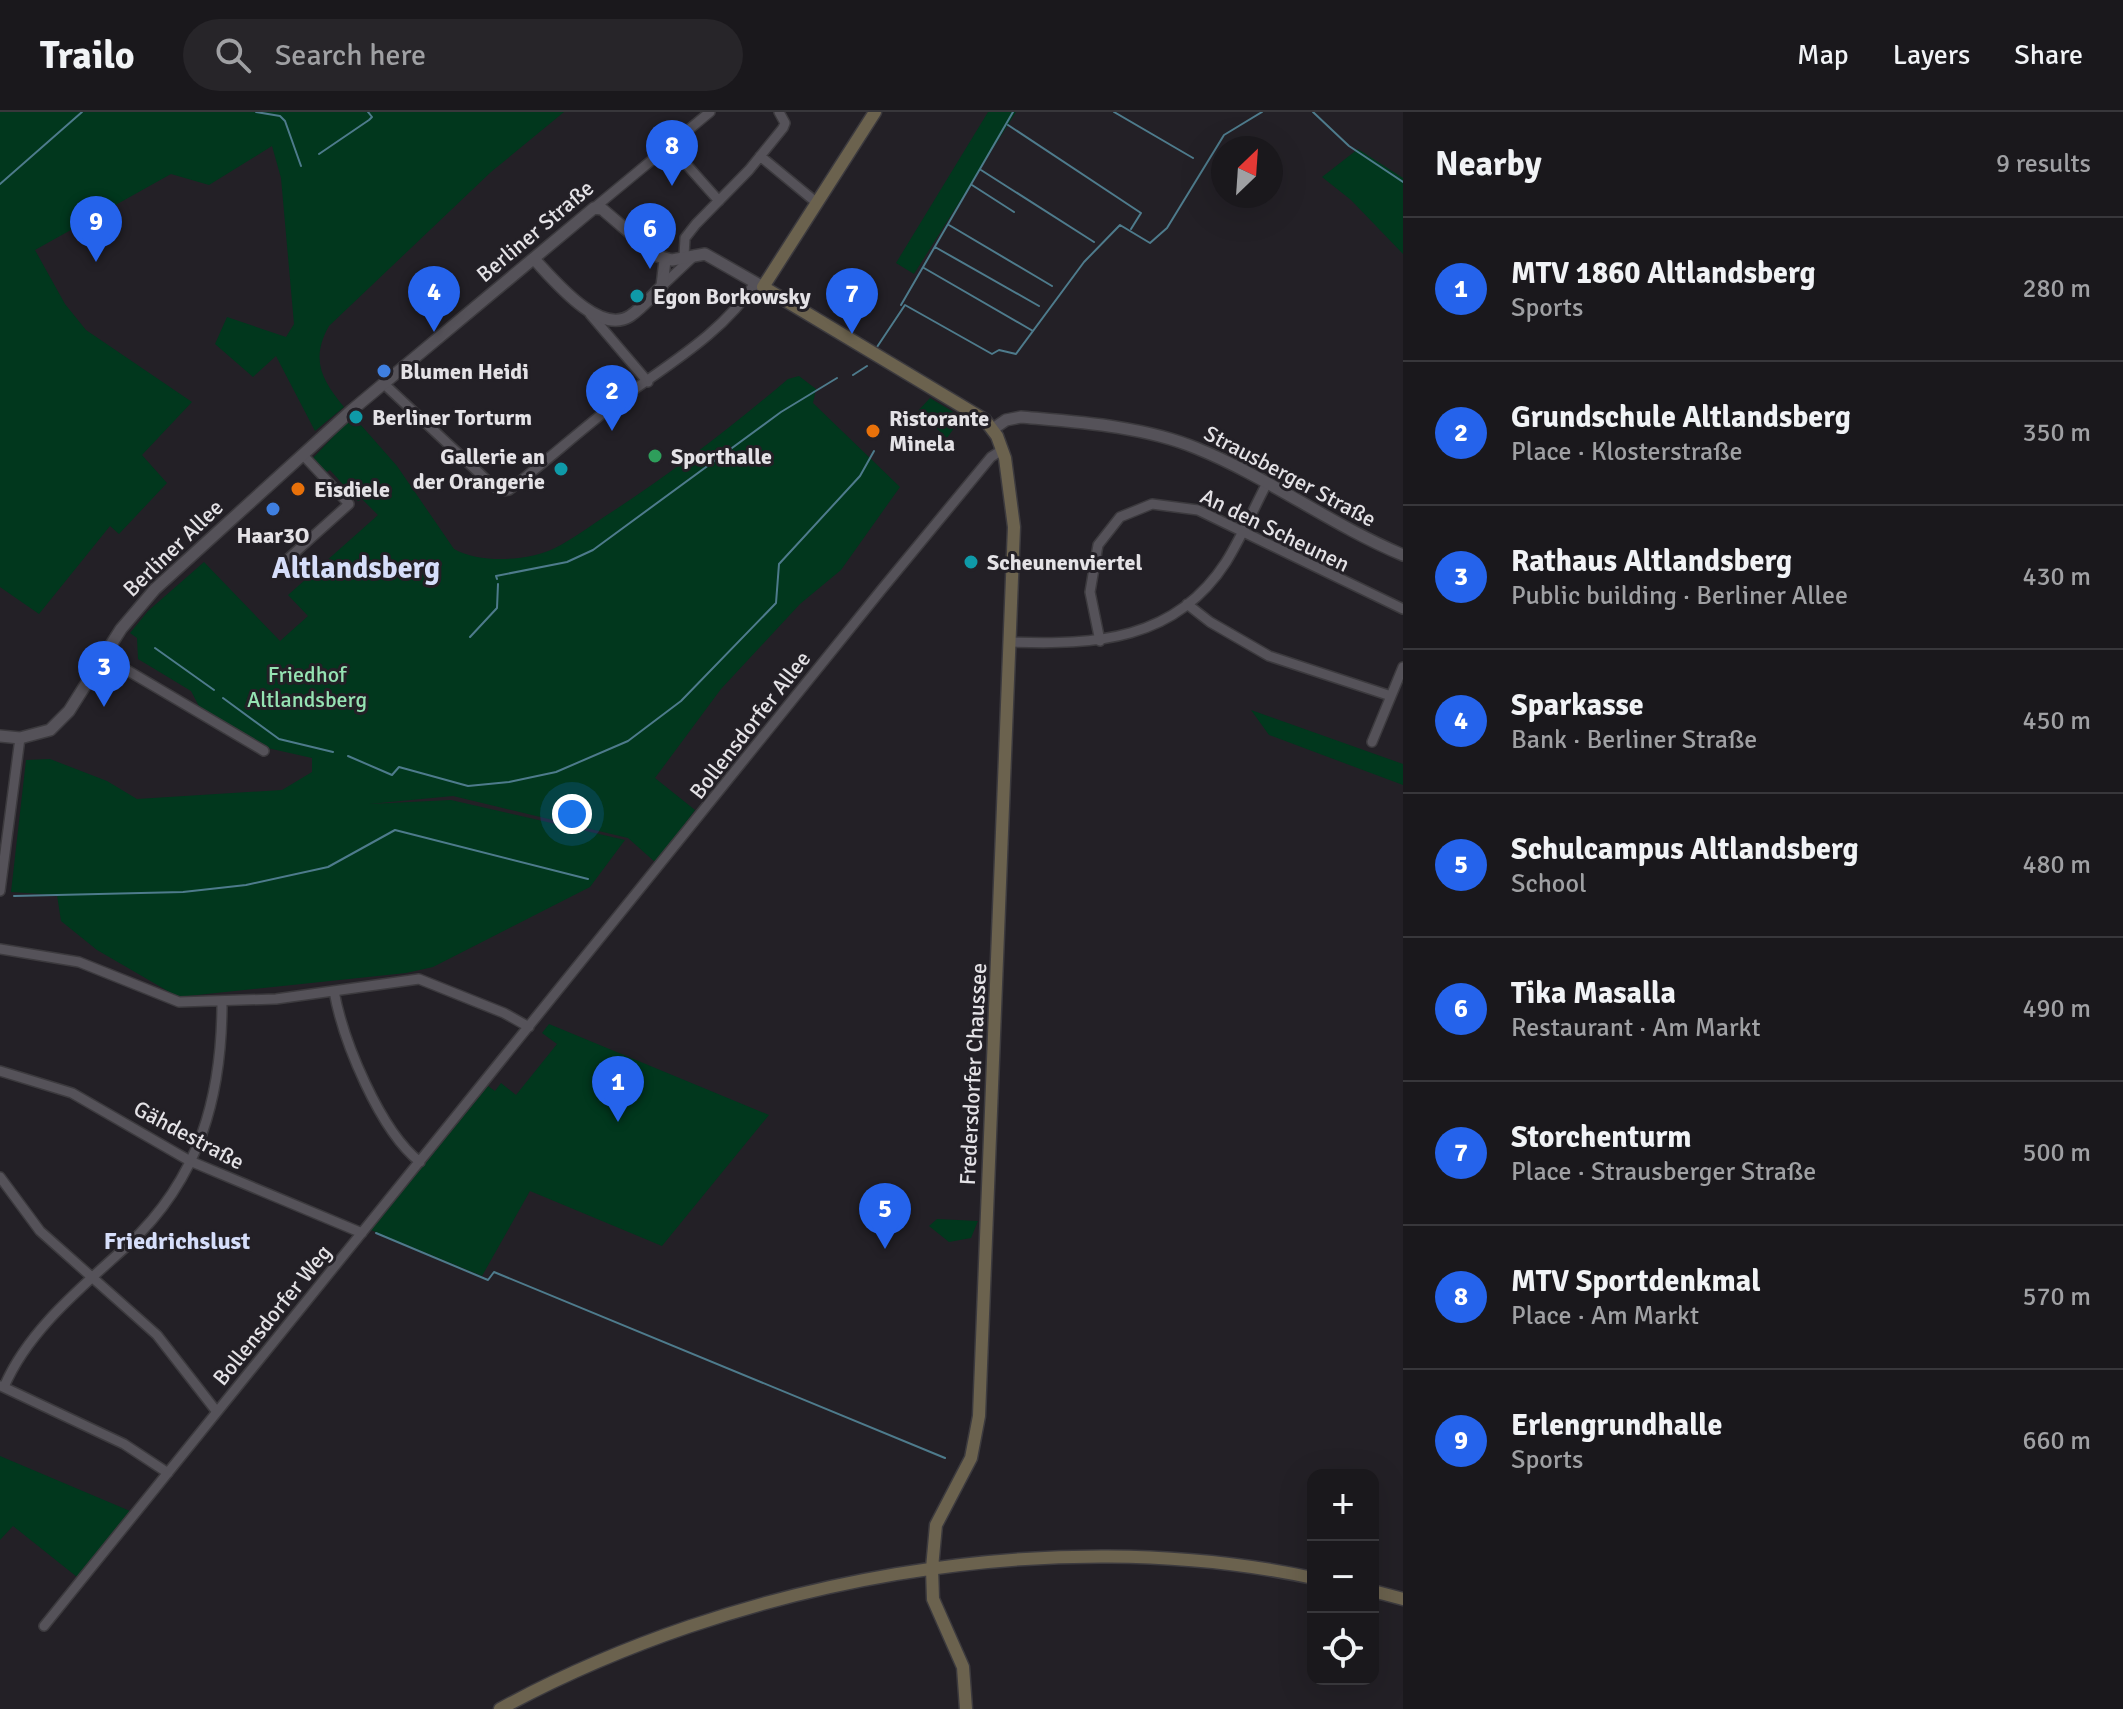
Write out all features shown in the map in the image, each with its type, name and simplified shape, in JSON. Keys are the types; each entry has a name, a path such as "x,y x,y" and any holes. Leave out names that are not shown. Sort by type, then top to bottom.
{"main road":[{"path":"875,112 817,203 759,285 844,339 968,407 993,429"},
{"name":"Fredersdorfer Chaussee","path":"966,1709 963,1667 933,1599 932,1568 936,1525 971,1458 978,1421 1011,642 1013,503 1002,450 993,429"},
{"path":"500,1709 646,1642 759,1604 932,1568 1103,1557 1225,1565 1307,1577"},
{"path":"1379,1593 1403,1599"}],"street":[{"name":"Berliner Straße","path":"349,412 710,112"},
{"path":"690,255 685,238 760,156 785,123 779,112"},
{"path":"670,146 719,201"},
{"path":"760,156 817,203"},
{"path":"594,208 602,209 665,260"},
{"path":"611,335 690,255"},
{"path":"383,383 405,407 502,491 648,382 759,285 716,258 690,255 665,260"},
{"path":"534,259 611,335 648,382"},
{"path":"662,286 665,260"},
{"path":"590,314 627,318"},
{"name":"Berliner Allee","path":"0,736 20,738 44,734 61,720 103,656 155,589 349,412"},
{"name":"Strausberger Straße","path":"993,429 1006,420 1021,417 1167,438 1196,448 1403,555"},
{"name":"Bollensdorfer Allee","path":"529,1027 882,589 991,457 1002,450"},
{"path":"281,565 349,504 303,455"},
{"path":"1011,642 1073,645 1100,641 1153,624 1187,604 1222,567 1266,485"},
{"name":"An den Scheunen","path":"1100,641 1091,603 1091,569 1098,545 1120,517 1140,506 1178,505 1243,530 1403,609"},
{"path":"1187,604 1210,622 1269,656 1391,696"},
{"path":"103,656 264,751"},
{"path":"1372,742 1403,667"},
{"path":"0,891 20,738"},
{"path":"0,949 79,962 118,975 173,1001 284,998 419,979 504,1013 529,1027"},
{"path":"334,991 341,1019 366,1081 406,1150 420,1162"},
{"path":"168,1473 124,1444 2,1387 40,1332 155,1215 190,1161 209,1118 219,1078 222,1002"},
{"name":"Bollensdorfer Weg","path":"44,1626 529,1027"},
{"name":"Gähdestraße","path":"0,1071 56,1086 89,1101 190,1161 362,1233"},
{"path":"0,1177 28,1218 157,1335 217,1412"}],"green space":[{"path":"0,112 564,112 491,172 329,326 320,349 321,369 344,407 315,431 276,356 253,377 215,344 227,317 286,337 294,324 281,178 272,146 209,185 171,174 35,250 65,304 86,330 192,402 142,455 167,483 119,534 110,526 39,614 0,587"},
{"path":"988,112 1016,112 914,274 896,263"},
{"path":"1358,149 1403,178 1403,254 1351,200 1322,177"},
{"name":"Friedhof Altlandsberg","path":"799,376 816,389 813,403 900,487 841,570 800,604 721,689 655,778 695,810 656,863 628,838 453,796 369,804 451,800 625,840 590,887 433,967 406,973 178,997 97,950 61,921 57,895 11,892 26,760 50,759 107,781 137,799 282,790 312,772 312,758 263,747 201,710 191,691 138,659 137,638 130,633 148,611 204,562 280,641 308,616 288,595 378,515 362,499 358,501 330,470 325,473 312,459 353,416 397,466 454,549 491,559 518,558 555,548 575,537 677,467 788,379"},
{"path":"930,398 962,417 947,438 918,411"},
{"path":"1251,710 1403,764 1403,785 1269,735"},
{"path":"549,1024 769,1115 662,1246 530,1191 482,1276 371,1230 488,1086 495,1091 501,1083 516,1095 557,1044 542,1033"},
{"path":"937,1219 978,1221 971,1238 949,1242 929,1226"},
{"path":"0,1456 130,1511 77,1577 13,1526 0,1540"}],"waterway":[{"path":"0,184 82,112"},
{"path":"256,112 280,116 285,121 301,166"},
{"path":"319,154 369,120 372,117 368,112"},
{"path":"901,305 1013,112"},
{"path":"1114,112 1193,158"},
{"path":"877,347 905,305 992,354 999,350 1016,354 1084,262 1120,225 1150,243 1167,228 1224,135 1262,112"},
{"path":"1313,112 1349,146 1403,182"},
{"path":"1008,125 1141,213 1131,229"},
{"path":"981,170 1094,242"},
{"path":"972,185 1014,212"},
{"path":"949,225 1052,286"},
{"path":"935,247 1039,306"},
{"path":"924,268 1033,331"},
{"path":"853,375 867,366"},
{"path":"497,579 496,576 567,562 593,550 781,412 837,378"},
{"path":"348,756 392,775 399,767 468,786 509,782 556,772 628,741 681,701 776,603 779,564 860,476 874,451"},
{"path":"470,637 497,608 498,584"},
{"path":"155,648 214,690"},
{"path":"223,698 279,739 333,752"},
{"path":"14,896 183,892 246,885 328,867 395,830 588,879"},
{"path":"376,1233 488,1280 494,1272 945,1458"}],"place":[{"name":"MTV Sportdenkmal","path":"672,186"},
{"name":"Erlengrundhalle","path":"96,262"},
{"name":"Tika Masalla","path":"650,269"},
{"name":"Egon Borkowsky","path":"637,296"},
{"name":"Sparkasse","path":"434,332"},
{"name":"Storchenturm","path":"852,334"},
{"name":"Blumen Heidi","path":"384,371"},
{"name":"Berliner Torturm","path":"356,417"},
{"name":"Grundschule Altlandsberg","path":"612,431"},
{"name":"Ristorante Minela","path":"873,431"},
{"name":"Sporthalle","path":"655,456"},
{"name":"Gallerie an der Orangerie","path":"561,469"},
{"name":"Eisdiele","path":"298,489"},
{"name":"Haar3O","path":"273,509"},
{"name":"Scheunenviertel","path":"971,562"},
{"name":"Rathaus Altlandsberg","path":"104,707"},
{"name":"MTV 1860 Altlandsberg","path":"618,1122"},
{"name":"Schulcampus Altlandsberg","path":"885,1249"}],"district":[{"name":"Altlandsberg","path":"356,568"},
{"name":"Friedrichslust","path":"177,1241"}]}
